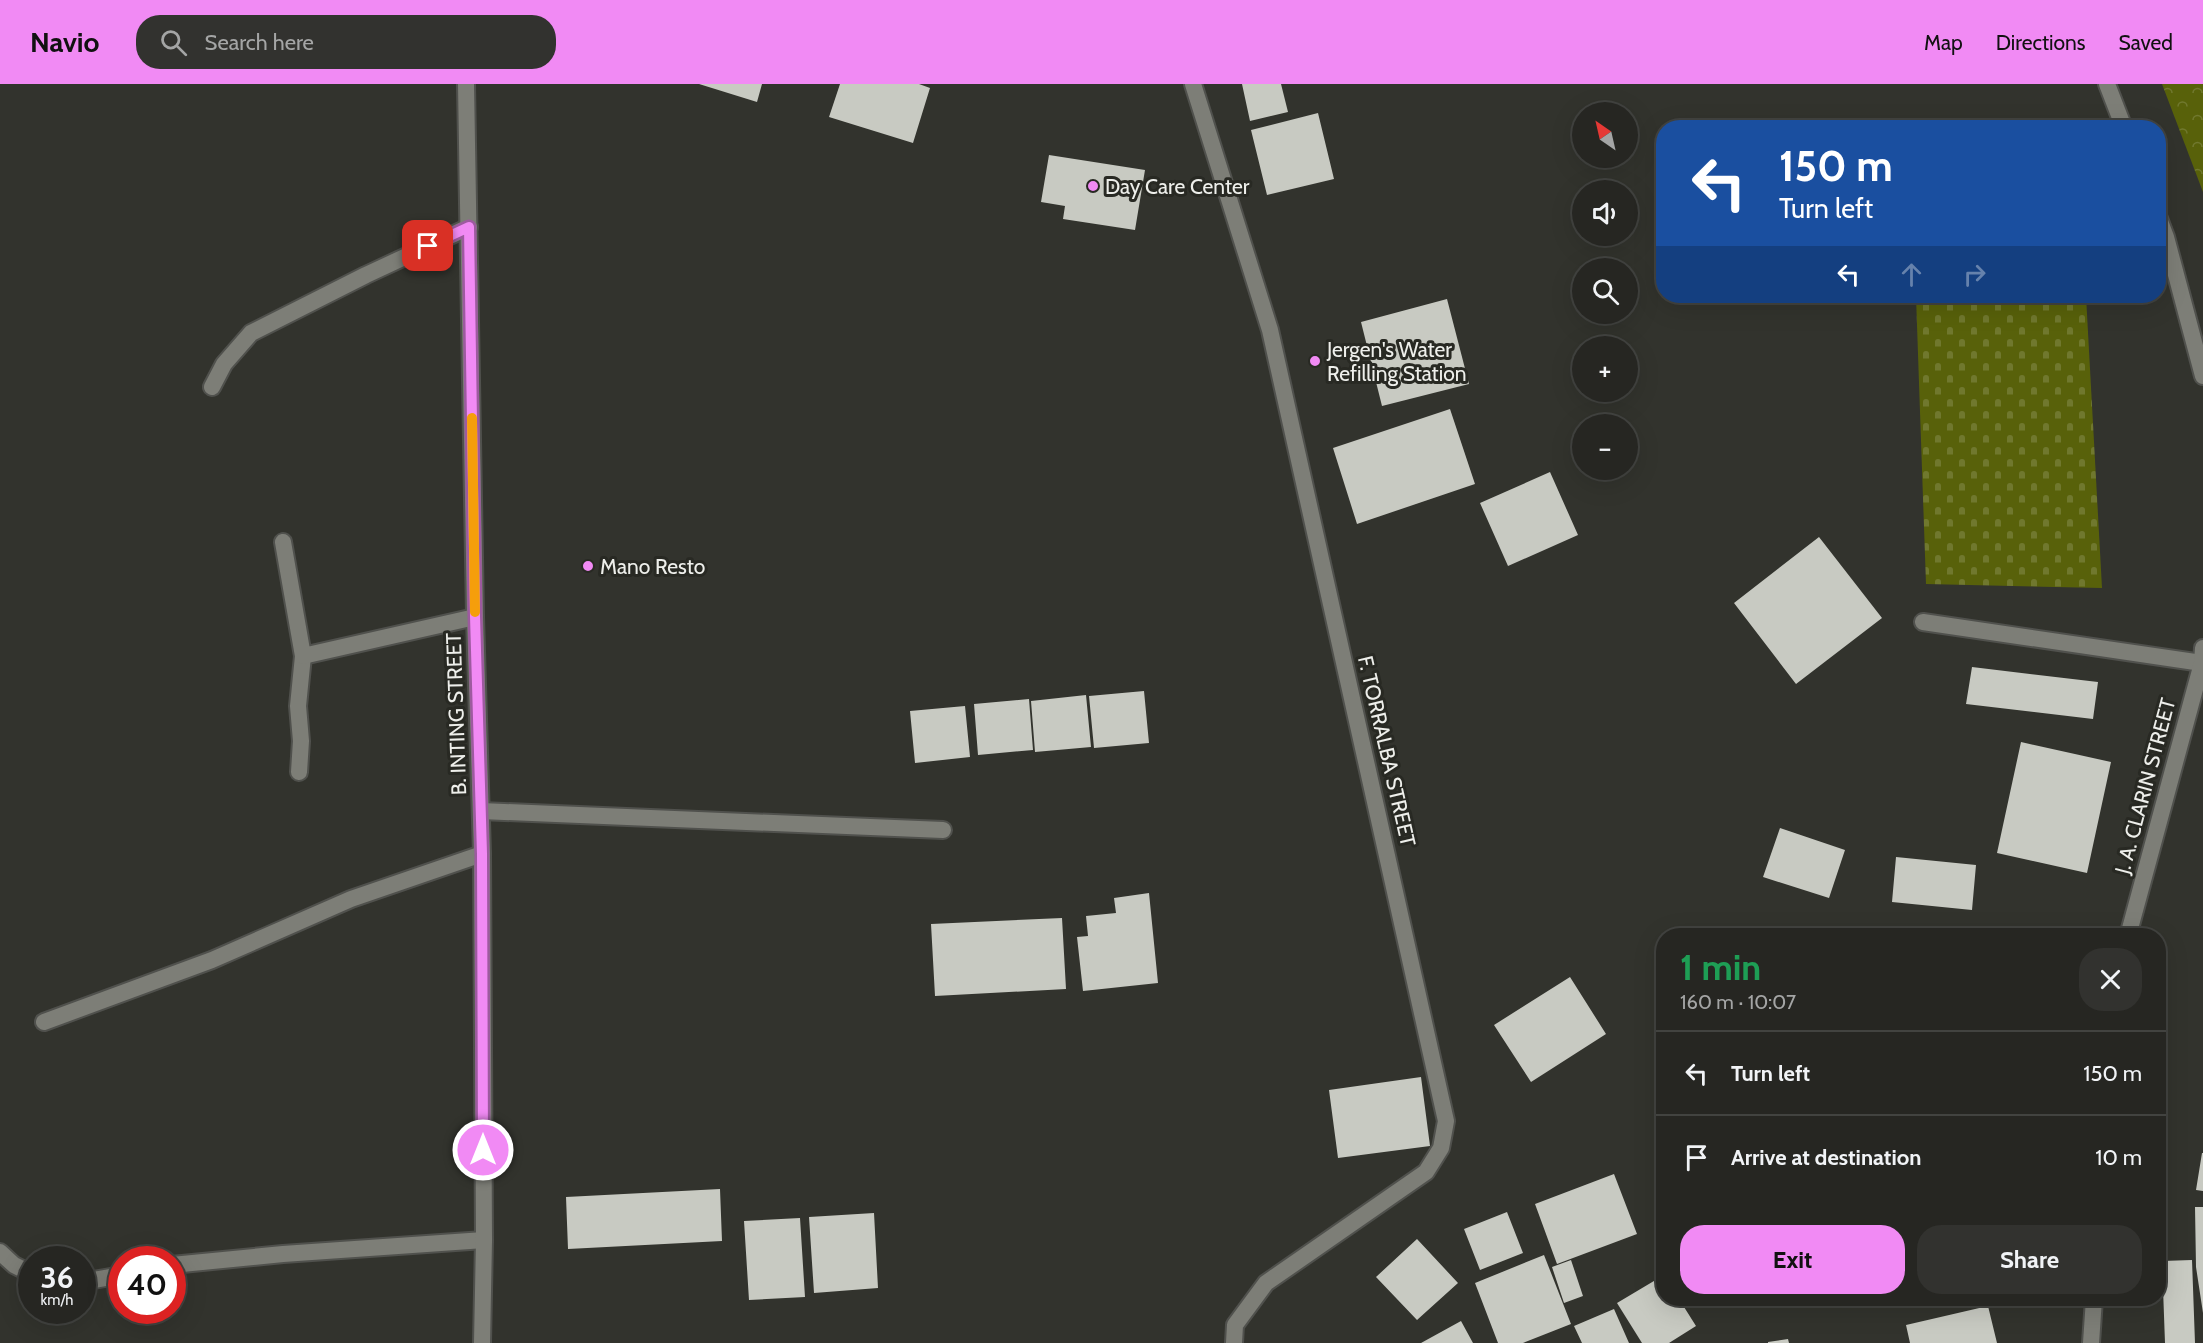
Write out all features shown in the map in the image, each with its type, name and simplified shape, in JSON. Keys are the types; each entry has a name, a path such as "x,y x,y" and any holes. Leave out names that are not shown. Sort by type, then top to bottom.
{"street":[{"name":"B. INTING STREET","path":"466,84 475,616 482,854 484,1240 482,1343"},
{"name":"F. TORRALBA STREET","path":"1193,84 1270,330 1446,1121 1442,1148 1426,1172 1266,1283 1235,1325 1234,1343"},
{"path":"2108,84 2121,120"},
{"path":"213,387 224,364 251,333 366,275 469,227"},
{"path":"2166,241 2179,281 2203,376"},
{"path":"283,542 303,656 298,706 301,741 299,772"},
{"path":"303,656 475,616"},
{"path":"1923,622 2202,656"},
{"name":"J. A. CLARIN STREET","path":"2130,928 2202,656"},
{"path":"481,811 943,830"},
{"path":"44,1022 212,960 351,899 482,854"},
{"path":"186,1264 283,1254 484,1240"},
{"path":"0,1252 18,1267"},
{"path":"2091,1343 2094,1306"}],"green space":[{"path":"2162,84 2203,84 2203,192"},
{"path":"1916,303 2086,303 2102,588 1926,584"}],"building":[{"path":"699,84 762,84 757,102"},
{"path":"840,84 919,84 930,88 913,143 829,117"},
{"path":"1242,84 1281,84 1288,112 1250,121"},
{"path":"1318,113 1334,179 1267,195 1251,130"},
{"name":"Day Care Center","path":"1049,155 1145,170 1135,230 1063,219 1065,206 1041,202"},
{"path":"1447,299 1469,384 1382,406 1361,322"},
{"path":"1450,409 1475,484 1357,524 1333,448"},
{"path":"1550,472 1578,535 1508,566 1480,503"},
{"path":"1819,537 1882,618 1796,684 1734,603"},
{"path":"1972,667 2098,682 2093,719 1966,704"},
{"path":"1144,691 1149,743 1094,748 1089,696"},
{"path":"1086,695 1091,747 1035,752 1031,701"},
{"path":"1029,699 1033,750 978,755 974,704"},
{"path":"965,706 970,757 915,763 910,711"},
{"path":"2021,742 2111,762 2087,873 1997,853"},
{"path":"1780,828 1845,850 1829,898 1763,877"},
{"path":"1896,857 1976,865 1972,910 1892,902"},
{"path":"1149,893 1158,983 1083,991 1077,937 1088,936 1086,916 1116,913 1114,898"},
{"path":"1062,918 1066,989 935,996 931,924"},
{"path":"1570,977 1606,1034 1531,1082 1494,1025"},
{"path":"1421,1077 1430,1146 1338,1158 1329,1090"},
{"path":"2203,1153 2203,1191 2196,1190"},
{"path":"1614,1174 1637,1234 1557,1264 1535,1204"},
{"path":"720,1189 722,1241 568,1249 566,1197"},
{"path":"2195,1207 2203,1207 2203,1313 2196,1267"},
{"path":"1507,1212 1523,1253 1480,1270 1464,1229"},
{"path":"874,1213 878,1288 814,1293 809,1217"},
{"path":"800,1218 805,1297 749,1300 744,1221"},
{"path":"1417,1239 1458,1283 1417,1320 1376,1277"},
{"path":"1544,1255 1571,1324 1523,1343 1498,1343 1475,1283"},
{"path":"1571,1260 1583,1296 1564,1303 1552,1267"},
{"path":"2192,1260 2195,1343 2165,1343 2164,1306 2166,1306 2166,1261"},
{"path":"1656,1280 1656,1306 1683,1306 1696,1326 1669,1343 1642,1343 1617,1303"},
{"path":"1988,1306 1997,1343 1910,1343 1906,1325"},
{"path":"1614,1309 1629,1343 1582,1343 1574,1326"},
{"path":"1461,1321 1473,1343 1421,1343"},
{"path":"1788,1339 1789,1343 1768,1343 1768,1342"}],"slow traffic":[{"path":"472,418 475,612"}],"place":[{"name":"Day Care Center","path":"1093,186"},
{"name":"Jergen's Water Refilling Station","path":"1315,361"},
{"name":"Mano Resto","path":"588,566"}],"route":[{"path":"428,246 469,227 475,616 482,854 483,1150"}]}
